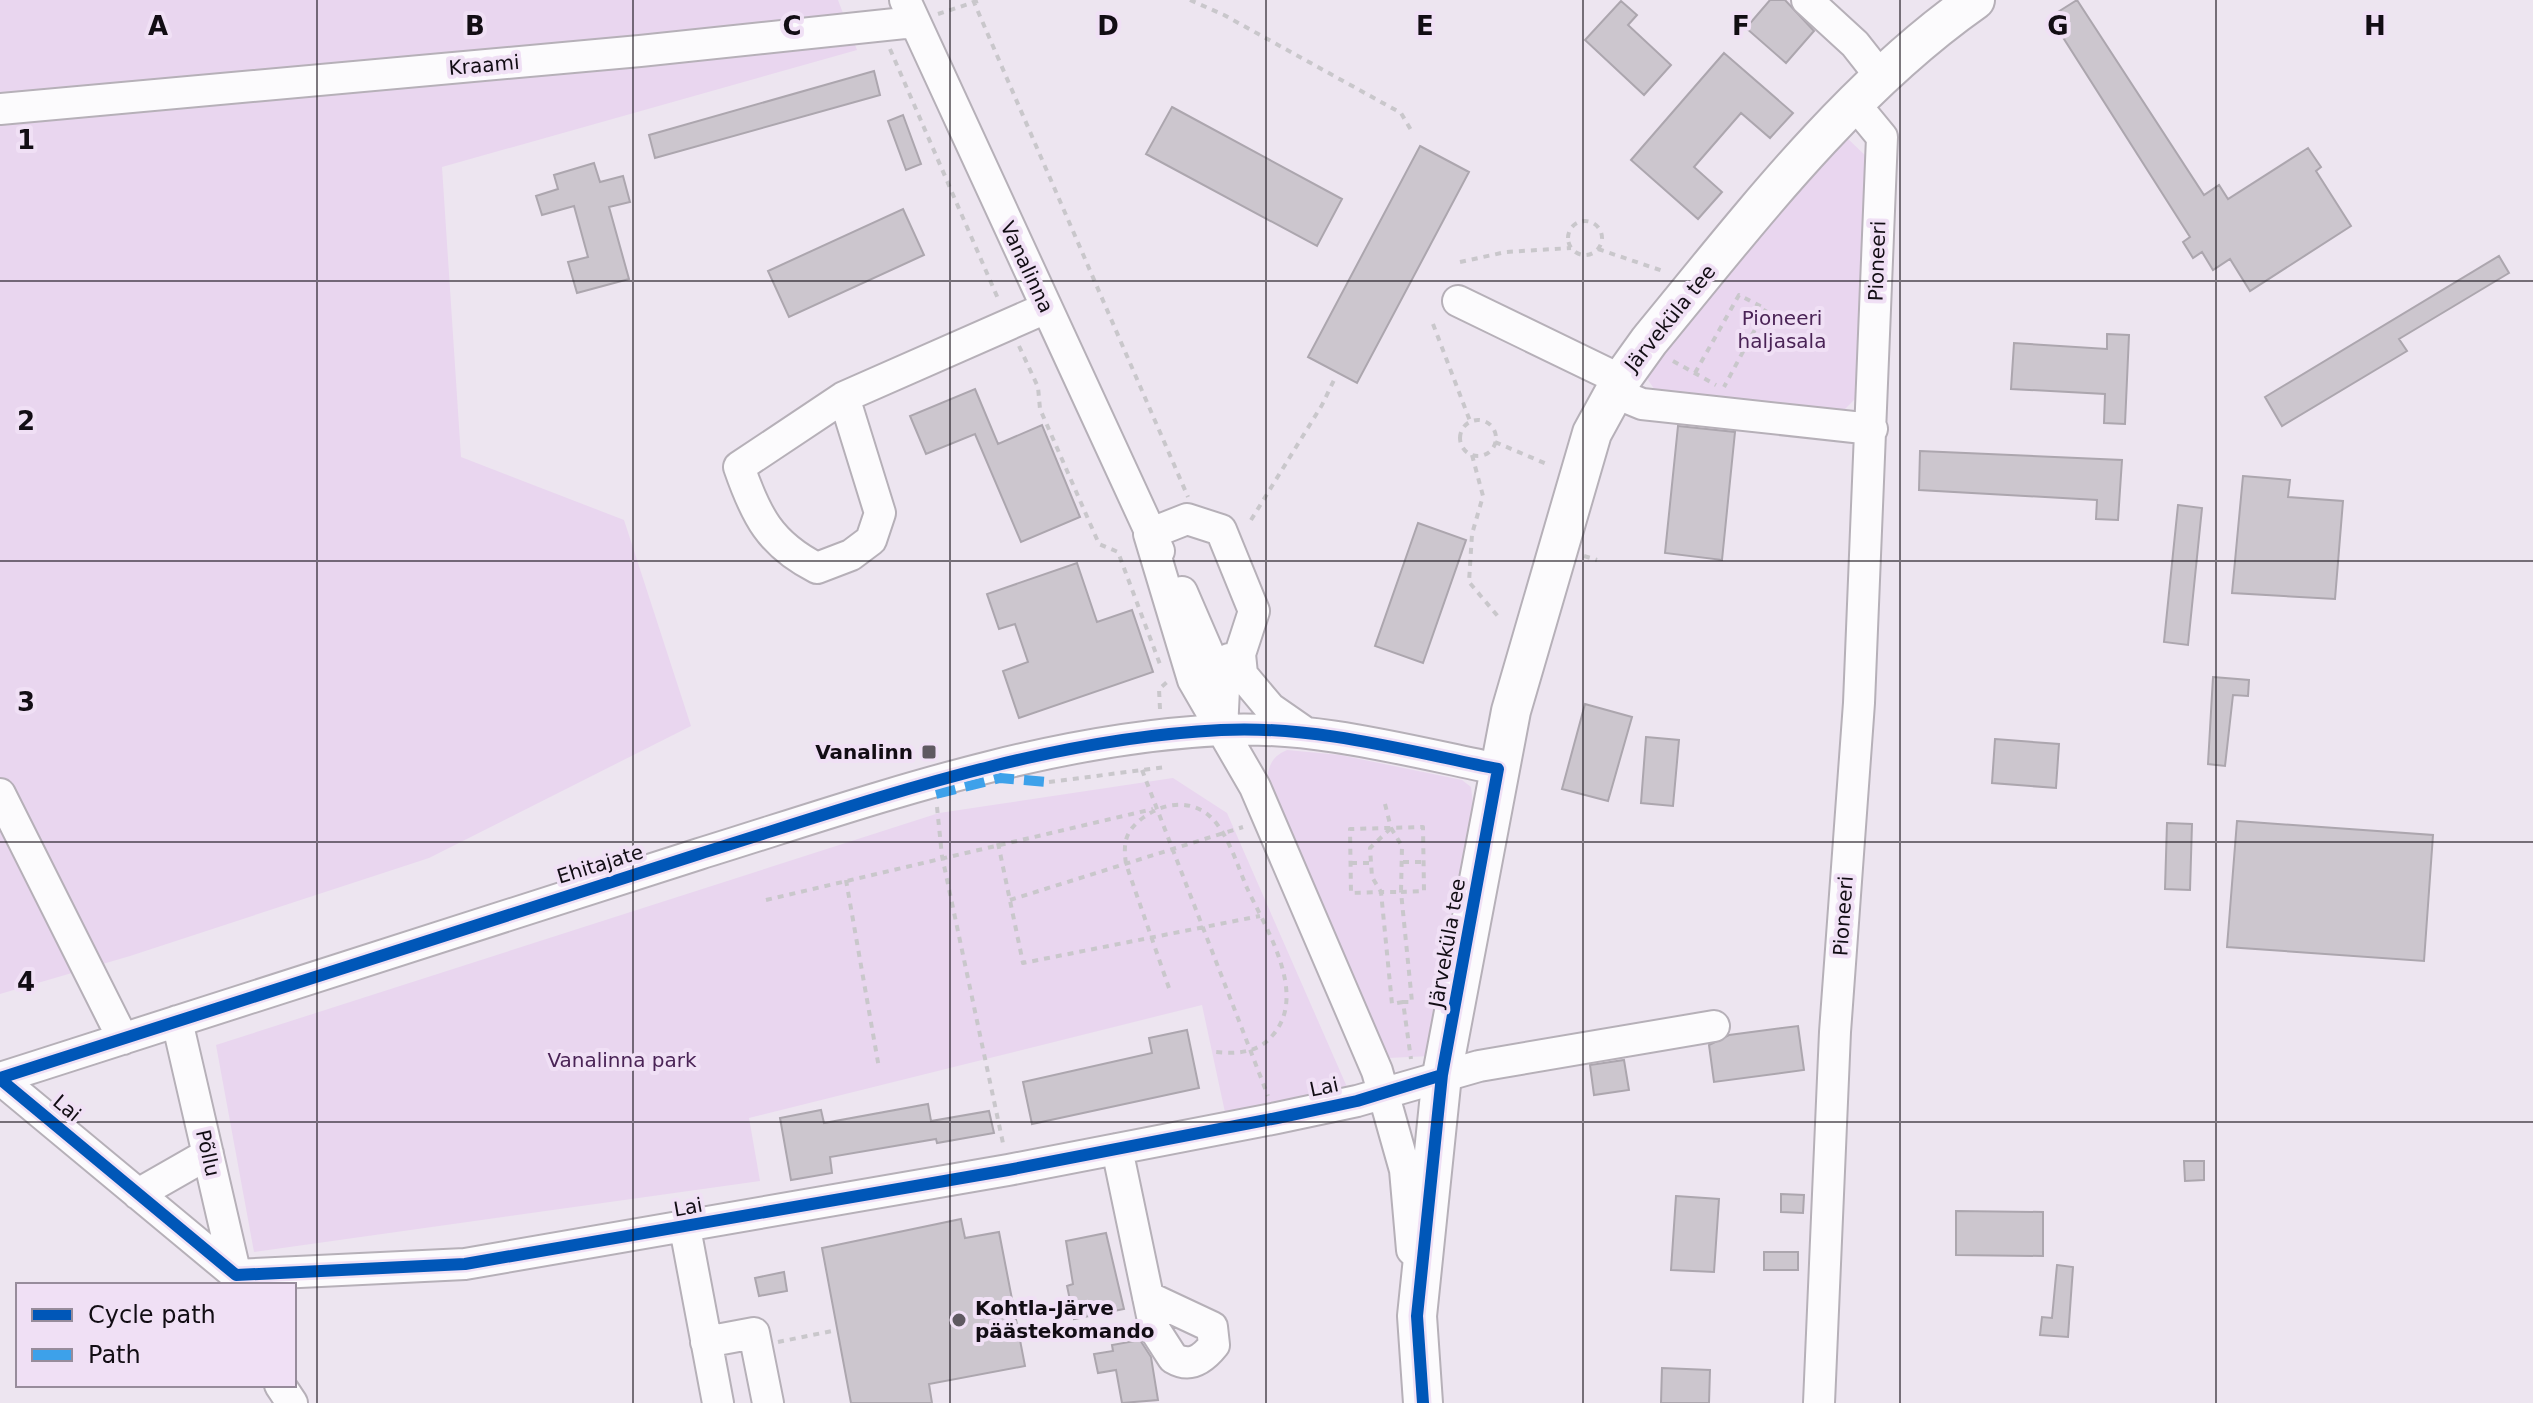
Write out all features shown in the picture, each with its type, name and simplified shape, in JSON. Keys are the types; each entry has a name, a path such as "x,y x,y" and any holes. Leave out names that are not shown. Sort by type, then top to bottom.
{"main road":[{"name":"Järveküla tee","path":"1423,1403 1417,1316 1427,1070 1511,711 1592,433 1617,386 1703,275 1854,103 1975,0"}],"street":[{"path":"1807,0 1855,44 1881,77"},
{"name":"Kraami","path":"2,104 54,106 909,11"},
{"name":"Vanalinna","path":"909,11 1149,534 1194,613 1224,689 1222,730"},
{"name":"Pioneeri","path":"1819,1403 1835,1032 1859,703 1882,137 1854,103"},
{"path":"1458,301 1617,386 1642,404 1872,429"},
{"path":"844,397 880,513 871,540 851,555 817,568 789,554 754,510 739,467 844,397 1046,308"},
{"path":"1149,534 1187,519 1221,530 1254,611 1240,654 1242,674"},
{"name":"Vanalinna","path":"1149,534 1193,680 1222,730"},
{"path":"1194,613 1270,708 1307,735"},
{"path":"1222,730 1307,735 1498,769"},
{"name":"Ehitajate","path":"0,1078 952,776 1084,745 1222,730"},
{"name":"Järveküla tee","path":"1222,730 1255,787 1383,1092 1405,1170 1417,1316"},
{"path":"0,794 123,1039"},
{"name":"Põllu","path":"177,1021 237,1280"},
{"name":"Lai","path":"0,1078 237,1280 465,1264 685,1228 1277,1118 1383,1092 1427,1070 1714,1026"},
{"path":"1117,1149 1148,1297"},
{"path":"138,1194 208,1154"},
{"path":"685,1228 718,1403"},
{"path":"706,1342 754,1333 768,1403"}],"path":[{"path":"909,11 981,0"},
{"path":"1190,0 1401,113 1411,130"},
{"path":"974,1 1190,501"},
{"path":"1571,248 1569,231 1582,221 1593,223 1600,232 1598,249"},
{"path":"1460,262 1522,250 1571,248 1584,255 1598,249 1663,271"},
{"path":"1695,373 1739,295 1766,309 1723,389"},
{"path":"1433,324 1470,421"},
{"path":"1251,520 1322,405 1334,380"},
{"path":"1470,421 1481,420 1491,425 1495,442 1489,452 1472,455"},
{"path":"1470,421 1460,436 1463,447 1472,455 1483,496 1472,534 1469,582 1501,620"},
{"path":"1495,442 1549,465"},
{"path":"1160,709 1159,689 1169,680"},
{"path":"1048,782 1166,767"},
{"path":"1142,770 1277,1118"},
{"path":"936,794 942,856 1008,1170"},
{"path":"766,900 942,856 1174,804 1199,808 1211,816 1222,834 1276,949 1287,993 1279,1029 1268,1041 1250,1051 1216,1052"},
{"path":"1385,804 1391,828 1402,846 1401,892 1412,1002 1392,1004 1381,892 1372,877 1370,848 1391,828"},
{"path":"1156,809 1131,827 1124,843 1126,864 1169,988"},
{"path":"1010,900 1243,827"},
{"path":"1423,827 1423,862 1424,891 1351,893 1350,829 1423,827"},
{"path":"998,843 1023,963 1260,916"},
{"path":"1403,862 1423,862"},
{"path":"1351,863 1371,863"},
{"path":"846,880 879,1068"},
{"path":"1403,1002 1427,1070"},
{"path":"756,1346 832,1331"}],"green space":[{"path":"0,0 838,0 857,50 442,167 461,457 624,520 691,726 429,858 130,956 0,994"},
{"name":"Pioneeri haljasala","path":"1845,136 1871,161 1857,397 1838,416 1659,396 1642,371"},
{"path":"1287,750 1340,755 1462,780 1471,787 1473,804 1431,1056 1388,1058 1267,779 1272,761"},
{"name":"Vanalinna park","path":"1173,778 1227,813 1347,1087 1226,1117 1202,1005 749,1118 760,1181 254,1252 216,1045 939,813"}],"building":[{"path":"1770,0 1785,0 1814,31 1786,63 1746,28"},
{"path":"2077,0 2204,195 2219,185 2228,199 2308,148 2321,167 2316,171 2351,226 2250,291 2230,259 2213,270 2202,252 2193,258 2183,242 2190,237 2050,17"},
{"path":"1621,1 1637,15 1628,25 1671,65 1644,95 1585,40"},
{"path":"1724,53 1793,113 1770,138 1741,113 1694,167 1722,192 1698,219 1631,160"},
{"path":"874,71 880,95 655,158 649,135"},
{"path":"1172,107 1342,199 1317,246 1146,154"},
{"path":"903,115 921,164 906,170 888,121"},
{"path":"1420,146 1469,172 1357,383 1308,357"},
{"path":"594,163 600,182 623,176 630,202 609,207 629,279 577,293 568,262 588,257 574,206 542,215 536,196 558,189 554,175"},
{"path":"903,209 924,255 789,317 768,271"},
{"path":"2499,256 2509,273 2399,339 2407,351 2282,426 2265,397"},
{"path":"2107,334 2129,335 2125,424 2104,423 2105,394 2011,389 2014,343 2107,349"},
{"path":"975,389 998,444 1042,425 1080,517 1021,542 975,434 926,454 910,416"},
{"path":"1678,426 1735,432 1722,560 1665,553"},
{"path":"1920,451 2122,460 2118,520 2096,519 2097,500 1919,490"},
{"path":"2243,476 2290,480 2288,497 2343,501 2335,599 2232,593"},
{"path":"2178,505 2202,508 2188,645 2164,642"},
{"path":"1418,523 1466,540 1423,663 1375,646"},
{"path":"1077,563 1097,622 1132,610 1153,672 1019,718 1003,671 1028,662 1015,624 999,629 987,594"},
{"path":"2213,677 2249,680 2248,696 2233,695 2225,766 2208,764"},
{"path":"1585,704 1632,717 1608,801 1562,789"},
{"path":"1646,737 1679,740 1673,806 1641,803"},
{"path":"1995,739 2059,744 2056,788 1992,783"},
{"path":"2237,821 2433,835 2424,961 2227,947"},
{"path":"2167,823 2192,824 2190,890 2165,889"},
{"path":"1798,1026 1804,1070 1714,1082 1709,1045 1729,1035"},
{"path":"1187,1030 1199,1088 1032,1124 1023,1082 1152,1053 1149,1038"},
{"path":"1624,1060 1629,1090 1594,1095 1590,1065"},
{"path":"928,1104 931,1121 989,1111 994,1133 937,1143 936,1139 830,1157 832,1173 791,1180 780,1118 821,1110 824,1123"},
{"path":"2184,1161 2204,1161 2204,1180 2185,1181"},
{"path":"1781,1194 1804,1195 1803,1213 1781,1212"},
{"path":"1676,1196 1719,1199 1714,1272 1671,1270"},
{"path":"1956,1211 2043,1212 2043,1256 1956,1255"},
{"path":"961,1219 965,1238 999,1232 1025,1366 929,1384 932,1403 851,1403 822,1248"},
{"path":"1106,1233 1124,1309 1074,1319 1067,1286 1073,1284 1066,1241"},
{"path":"1764,1252 1798,1252 1798,1270 1764,1270"},
{"path":"2057,1265 2073,1267 2068,1337 2040,1335 2042,1317 2052,1318"},
{"path":"784,1272 787,1291 759,1296 755,1278"},
{"path":"1140,1340 1151,1357 1158,1400 1122,1403 1116,1370 1098,1373 1094,1354 1113,1351 1112,1345"},
{"path":"1662,1368 1710,1370 1709,1403 1661,1403"}],"marked path":[{"path":"936,794 1000,778 1048,782"}],"cycle path":[{"path":"0,1078 827,814 1021,759 1154,736 1256,730 1326,735 1498,769 1442,1075 1417,1316 1423,1403"},
{"path":"0,1079 236,1275 465,1264 1008,1170 1277,1118 1357,1101 1442,1075"}],"place":[{"name":"Vanalinn","path":"929,752"},
{"name":"Kohtla-Järve päästekomando","path":"959,1320"}]}
